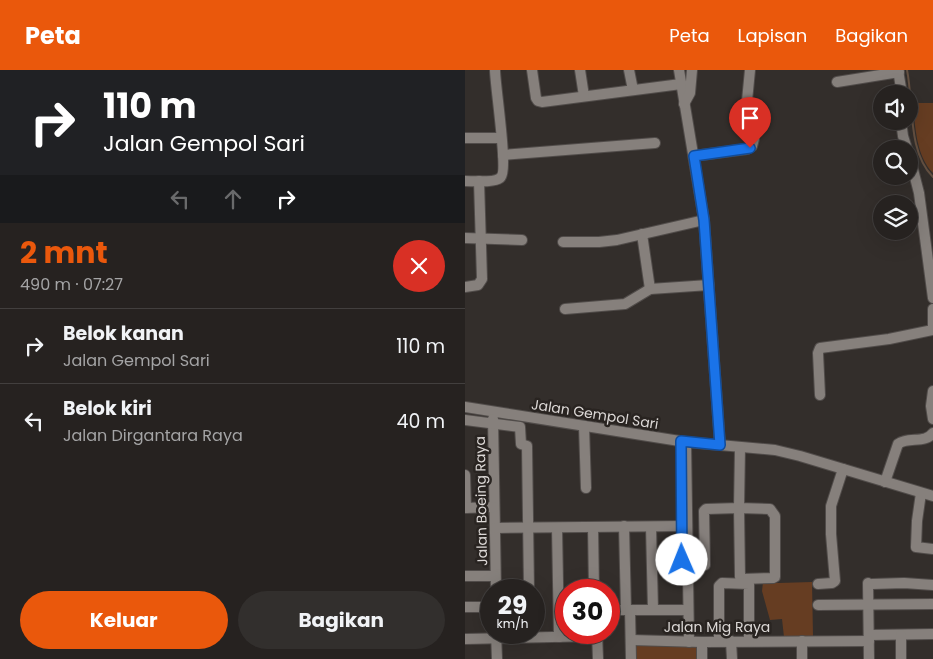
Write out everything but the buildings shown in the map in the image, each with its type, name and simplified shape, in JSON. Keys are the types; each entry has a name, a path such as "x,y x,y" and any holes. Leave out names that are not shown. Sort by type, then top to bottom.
{"street":[{"path":"465,181 500,179 503,174 495,70"},
{"path":"532,70 536,98 542,102 681,84"},
{"path":"579,70 584,96"},
{"path":"629,70 633,90"},
{"path":"679,70 704,220 720,445"},
{"path":"684,104 690,93 692,70"},
{"path":"694,156 747,149 752,146 754,139 747,101 750,70"},
{"path":"837,82 898,71 900,85"},
{"path":"465,138 501,138"},
{"path":"503,155 655,143"},
{"path":"465,287 475,286 481,282 479,181"},
{"path":"917,185 933,298"},
{"path":"563,242 599,242 704,220"},
{"path":"642,234 651,289"},
{"path":"465,238 521,240"},
{"path":"565,309 625,304 651,289 709,284"},
{"path":"820,395 818,354 820,348 889,339 933,329 933,309"},
{"path":"933,390 931,406 933,419"},
{"name":"Jalan Gempol Sari","path":"465,407 493,417 584,426 684,442 775,450 801,456 927,495"},
{"path":"465,420 493,417 520,427 521,444 527,445 529,579"},
{"name":"Jalan Boeing Raya","path":"493,417 495,579"},
{"path":"584,426 585,488"},
{"path":"885,482 898,444 903,441 928,438 933,433"},
{"path":"684,442 686,610 689,642"},
{"path":"705,565 704,511 706,509 739,508 771,509 775,516 774,578 742,579 740,577 739,508 740,447"},
{"path":"818,584 835,581 831,506 843,469"},
{"path":"465,475 466,508 494,507"},
{"path":"927,495 917,521 916,547 933,549"},
{"path":"623,526 631,659"},
{"path":"495,528 684,526"},
{"path":"589,579 590,527"},
{"path":"590,527 593,579"},
{"path":"651,527 653,610"},
{"path":"557,528 558,579"},
{"path":"465,576 495,576"},
{"path":"719,642 719,586 722,583 747,583 750,586 749,641"},
{"path":"869,659 870,584 904,583 933,585"},
{"path":"818,606 933,604"},
{"path":"465,607 480,607"},
{"path":"620,610 686,610"},
{"name":"Jalan Mig Raya","path":"631,640 689,642 803,641 933,634"},
{"path":"901,635 901,659"},
{"path":"465,639 480,637"},
{"path":"731,641 732,659"},
{"path":"802,659 803,641"},
{"path":"702,642 702,659"},
{"path":"496,644 497,659"},
{"path":"596,644 598,659"}],"shaded area":[{"path":"918,103 933,103 933,173 927,166 920,149 916,130 918,130"},
{"path":"763,582 812,582 813,636 784,637 782,619 770,620 762,591"},
{"path":"633,644 699,645 699,659 634,659"}],"waterway":[{"path":"907,70 915,140 919,154 933,177"}],"route":[{"path":"682,560 681,441 720,445 704,220 694,156 750,148"}]}
